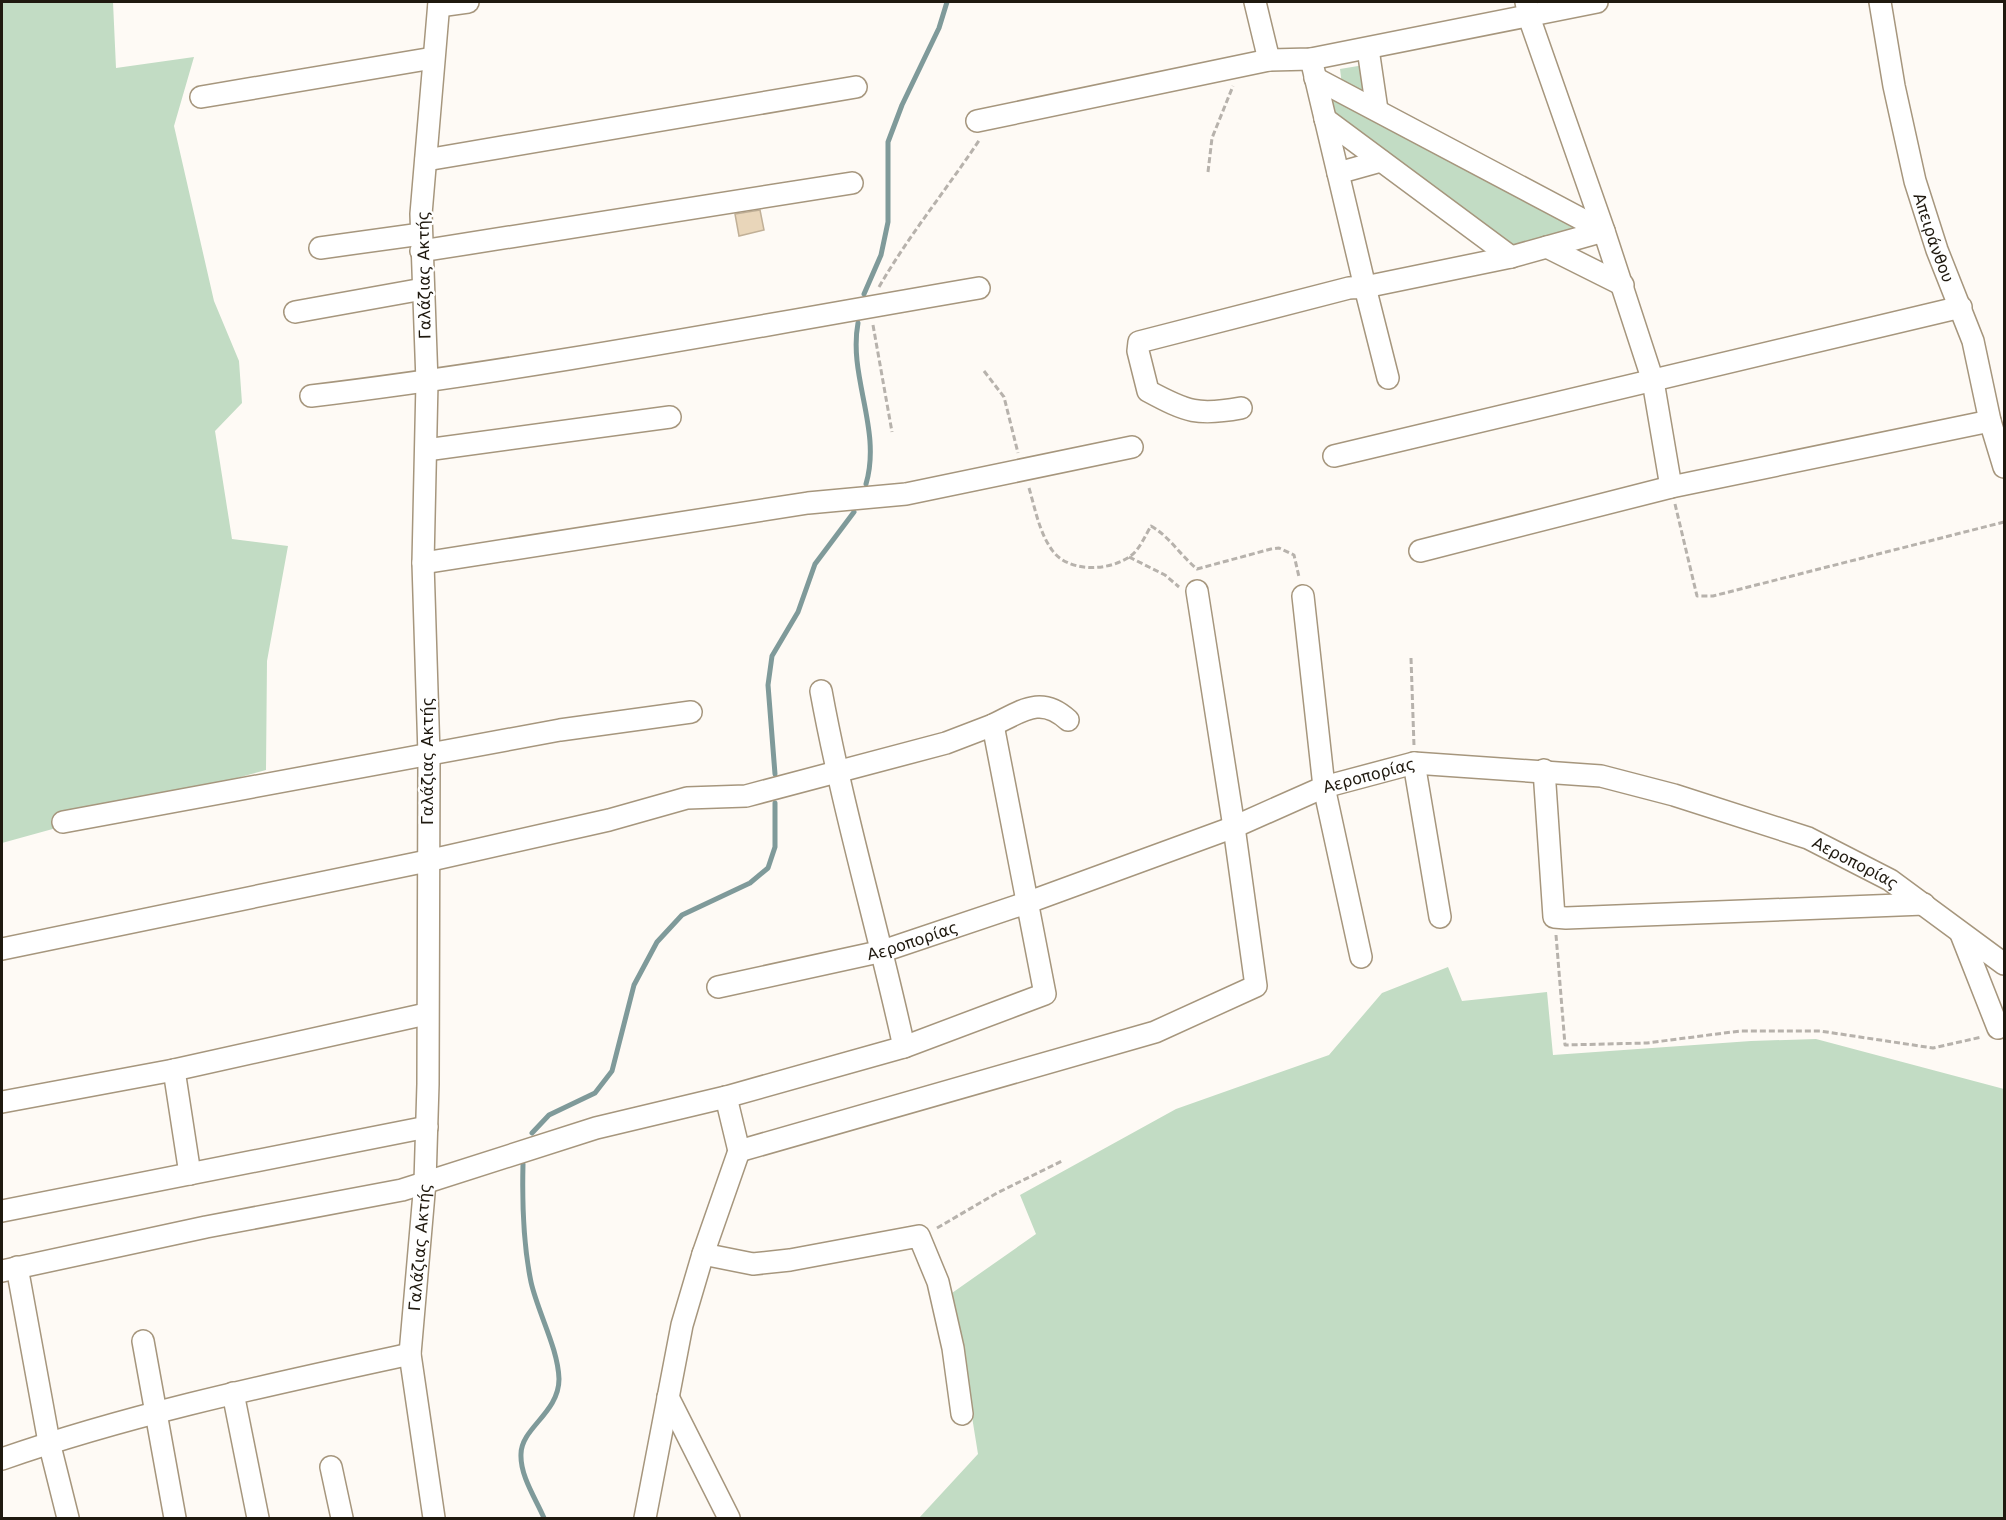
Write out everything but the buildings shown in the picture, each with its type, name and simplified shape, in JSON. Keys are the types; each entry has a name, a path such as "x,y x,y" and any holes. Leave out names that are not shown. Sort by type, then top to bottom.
{"street":[{"path":"439,4 468,2"},
{"path":"1255,2 1269,60"},
{"path":"1313,68 1368,48 1527,9 1597,2"},
{"name":"Απειράνθου","path":"1880,2 1894,86 1915,181 1937,250 1973,341 1990,421 2004,467"},
{"name":"Γαλάζιας Ακτής","path":"434,1518 410,1354 425,1182 427,1127 429,755 423,563 427,382 421,242 433,58 439,4"},
{"path":"1527,9 1623,285 1653,381 1671,487"},
{"path":"1368,48 1377,110"},
{"path":"201,97 433,58"},
{"path":"986,119 1269,60 1313,68 1377,110 1604,231"},
{"path":"1313,68 1388,378"},
{"path":"426,160 856,87"},
{"path":"1325,119 1511,257"},
{"path":"1338,173 1382,161"},
{"path":"320,248 421,242 852,183"},
{"path":"1550,202 1588,186"},
{"path":"1241,408 1209,414 1176,406 1148,391 1138,351 1139,342 1349,288 1365,287 1511,257 1604,231"},
{"path":"1547,247 1623,285"},
{"path":"312,396 427,382 979,288"},
{"path":"295,312 423,289"},
{"path":"1334,456 1961,307"},
{"path":"426,450 670,417"},
{"path":"1420,552 1671,487 1990,421"},
{"path":"423,563 808,503 906,494 1132,447"},
{"path":"739,1151 1155,1032 1256,986 1197,591"},
{"path":"1303,596 1324,787 1361,957"},
{"path":"821,691 836,774 883,951 904,1047"},
{"path":"2,949 427,861 609,820 687,798 746,796 946,743 1034,706 1056,709 1068,720"},
{"path":"63,822 560,730 691,712"},
{"path":"68,1518 48,1442 9,1269 206,1227 402,1190 596,1128 726,1097 904,1047 1045,994 993,725"},
{"path":"1414,763 1440,917"},
{"name":"Αεροπορίας","path":"718,987 883,951 1029,902 1234,827 1324,787 1414,763 1544,770 1600,776 1674,795 1798,835 1860,862 1924,904 2004,964"},
{"path":"1544,770 1554,917 1924,904"},
{"path":"1961,934 1998,1028"},
{"path":"2,1102 174,1070 426,1014"},
{"path":"174,1070 190,1174"},
{"path":"645,1518 682,1325 703,1254 739,1151 726,1097"},
{"path":"2,1211 427,1127"},
{"path":"703,1254 753,1264 919,1236 939,1282 953,1348 962,1414"},
{"path":"143,1341 175,1518"},
{"path":"2,1459 48,1442 155,1414 410,1354"},
{"path":"233,1394 258,1518"},
{"path":"668,1397 729,1518"},
{"path":"331,1467 342,1518"}],"path":[{"path":"1208,172 1212,138 1220,113 1230,90 1246,65"},
{"path":"892,432 873,330 873,297 902,248 926,217 986,119"},
{"path":"984,371 1004,397 1042,532 1052,550 1064,563 1085,568 1107,565 1130,557 1151,526 1167,535 1183,557 1197,569 1279,548 1294,555 1303,596"},
{"path":"1671,487 1697,596 1713,596 2004,522"},
{"path":"1130,557 1165,575 1179,587 1201,613"},
{"path":"1411,658 1414,763"},
{"path":"1554,917 1565,1045 1647,1043 1740,1031 1820,1031 1933,1048 1977,1040 1998,1028"},
{"path":"919,1236 1062,1161"}],"green space":[{"path":"2,2 113,2 116,68 194,57 174,126 214,301 239,361 242,403 215,431 232,539 288,546 267,661 266,770 2,843"},
{"path":"1364,65 1368,100 1342,85 1340,69"},
{"path":"1327,92 1587,230 1513,248 1332,116"},
{"path":"1448,967 1462,1001 1547,992 1553,1055 1751,1041 1816,1039 2004,1089 2004,1518 919,1518 978,1454 952,1293 1036,1234 1020,1195 1176,1109 1329,1055 1382,993"}],"waterway":[{"path":"864,294 881,255 888,222 888,142 902,105 939,28 947,2"},
{"path":"858,323 857,363 870,443 870,464 866,484"},
{"path":"775,774 768,685 772,656 798,612 815,564 854,512"},
{"path":"532,1133 549,1115 595,1093 612,1071 634,985 657,942 682,915 750,883 768,868 775,847 775,803"},
{"path":"523,1164 524,1223 528,1267 534,1294 552,1343 559,1379 553,1401 527,1436 521,1454 523,1471 544,1518"}]}
